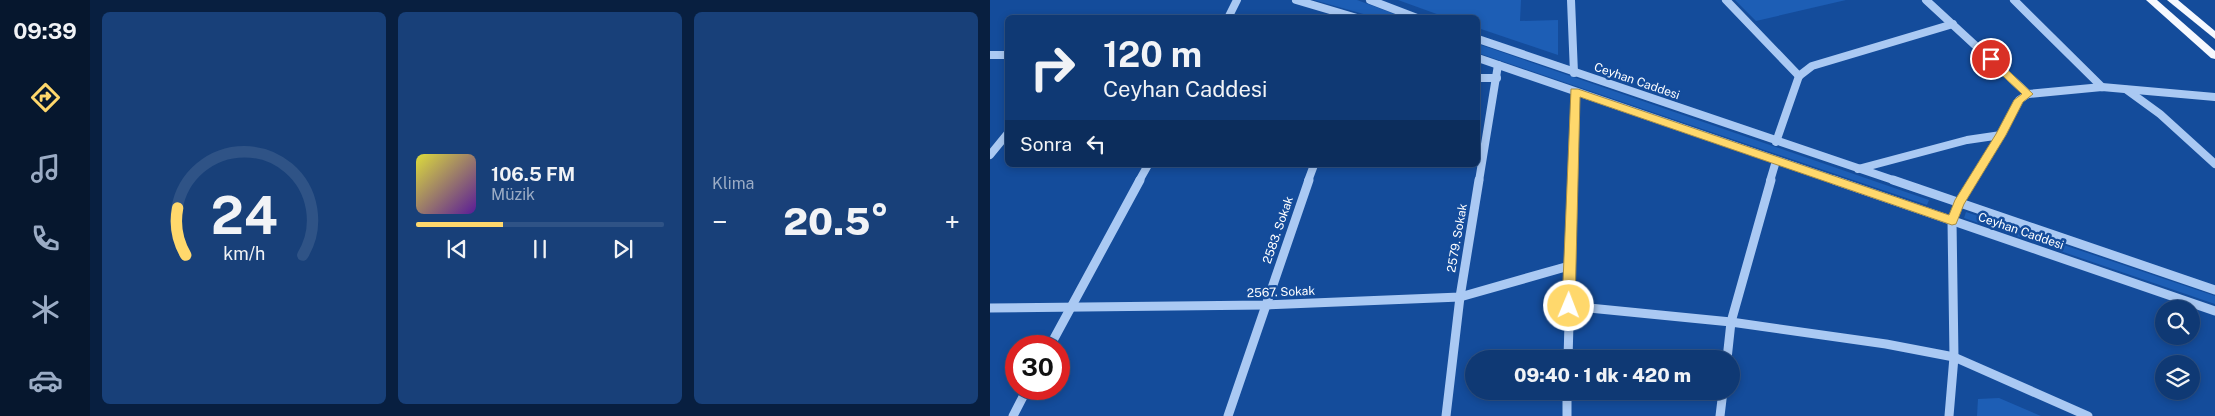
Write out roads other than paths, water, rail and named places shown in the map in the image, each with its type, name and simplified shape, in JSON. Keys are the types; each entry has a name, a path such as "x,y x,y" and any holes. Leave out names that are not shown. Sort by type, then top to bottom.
{"main road":[{"path":"2150,0 2215,56"},
{"path":"2172,0 2215,36"}],"street":[{"path":"1230,15 1237,0"},
{"path":"1296,0 1347,15"},
{"path":"1370,0 1409,15"},
{"path":"1571,0 1574,73"},
{"path":"1726,0 1799,76"},
{"path":"1926,0 2028,94"},
{"path":"2014,0 2102,87"},
{"path":"1776,142 1799,76 1812,66 1953,24"},
{"name":"Ceyhan Caddesi","path":"1480,40 2215,290"},
{"path":"990,55 1005,54"},
{"name":"Ceyhan Caddesi","path":"1480,59 2215,311"},
{"name":"2579. Sokak","path":"1446,416 1460,297 1498,65"},
{"path":"1480,78 1497,78"},
{"path":"1949,416 1954,357 1952,221 1959,203 2001,135 2019,100 2028,94 2102,87 2215,97"},
{"path":"2126,89 2160,114 2215,164"},
{"path":"1568,350 1575,92"},
{"path":"1857,169 1966,140 2001,135"},
{"path":"990,155 1005,137"},
{"path":"1727,350 1731,322 1776,160"},
{"path":"1056,335 1147,167"},
{"name":"2583. Sokak","path":"1228,416 1313,167"},
{"name":"2567. Sokak","path":"990,308 1265,305 1460,297 1569,266"},
{"path":"1569,306 1731,322 1886,344 1954,357 2088,416"},
{"path":"1013,416 1021,400"},
{"path":"1567,400 1567,416"},
{"path":"1720,416 1722,400"}]}
